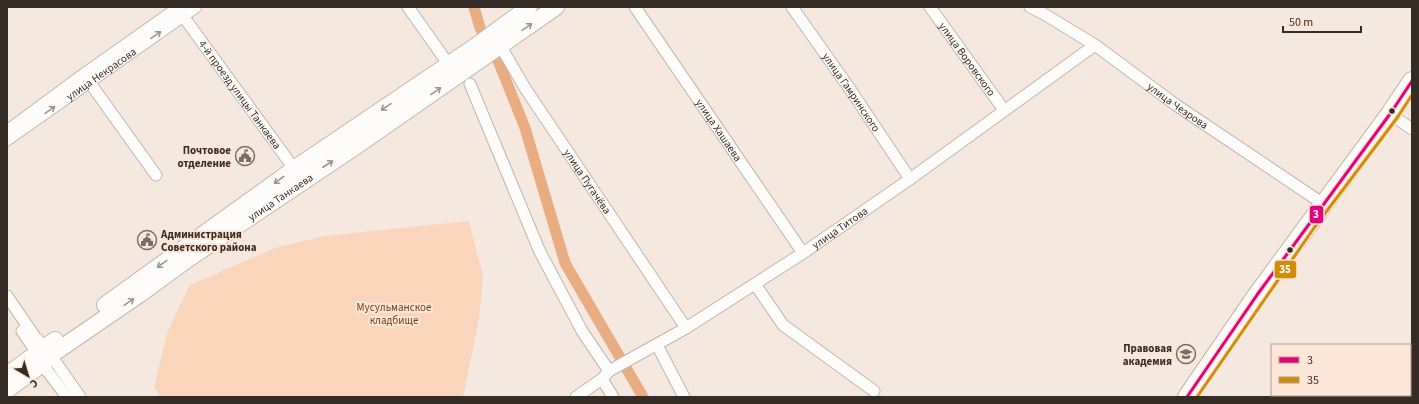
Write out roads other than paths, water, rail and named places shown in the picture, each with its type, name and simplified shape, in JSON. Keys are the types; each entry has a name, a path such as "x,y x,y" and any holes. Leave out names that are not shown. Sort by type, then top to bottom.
{"main road":[{"name":"улица Танкаева","path":"498,42 530,7"},
{"name":"улица Танкаева","path":"7,390 44,355 134,285 299,175 459,74 481,51 556,7"},
{"path":"1391,114 1412,81"},
{"path":"1187,397 1257,295 1412,86"},
{"path":"1191,397 1324,204"},
{"name":"улица Танкаева","path":"7,375 44,355"}],"street":[{"name":"улица Некрасова","path":"7,140 87,78 180,11 196,7"},
{"path":"408,7 459,74 540,252 605,375 613,397"},
{"name":"улица Хашаева","path":"635,7 803,253"},
{"name":"улица Гамринского","path":"792,7 852,92 910,179"},
{"name":"улица Воровского","path":"930,7 1004,110"},
{"name":"улица Чеэрова","path":"1030,7 1044,14 1095,46 1176,105 1324,204"},
{"name":"4-й проезд улицы Танкаева","path":"180,11 299,175"},
{"name":"улица Пугачёва","path":"498,42 526,88 686,328"},
{"name":"улица Титова","path":"576,397 629,359 686,328 803,253 910,179 1095,46"},
{"name":"улица Некрасова","path":"7,131 87,78"},
{"path":"87,78 156,175"},
{"path":"1391,114 1412,128"},
{"path":"755,284 783,325 874,391"},
{"path":"7,296 35,337 67,397"},
{"path":"7,309 80,397"},
{"path":"657,345 684,397"}],"waterway":[{"path":"474,7 480,28 499,63 525,128 565,263 643,397"}],"place":[{"name":"Почтовое отделение","path":"245,156"},
{"name":"Администрация Советского района","path":"147,240"},
{"name":"Правовая академия","path":"1186,354"}],"park label":[{"name":"Мусульманское кладбище","path":"394,313"}]}
